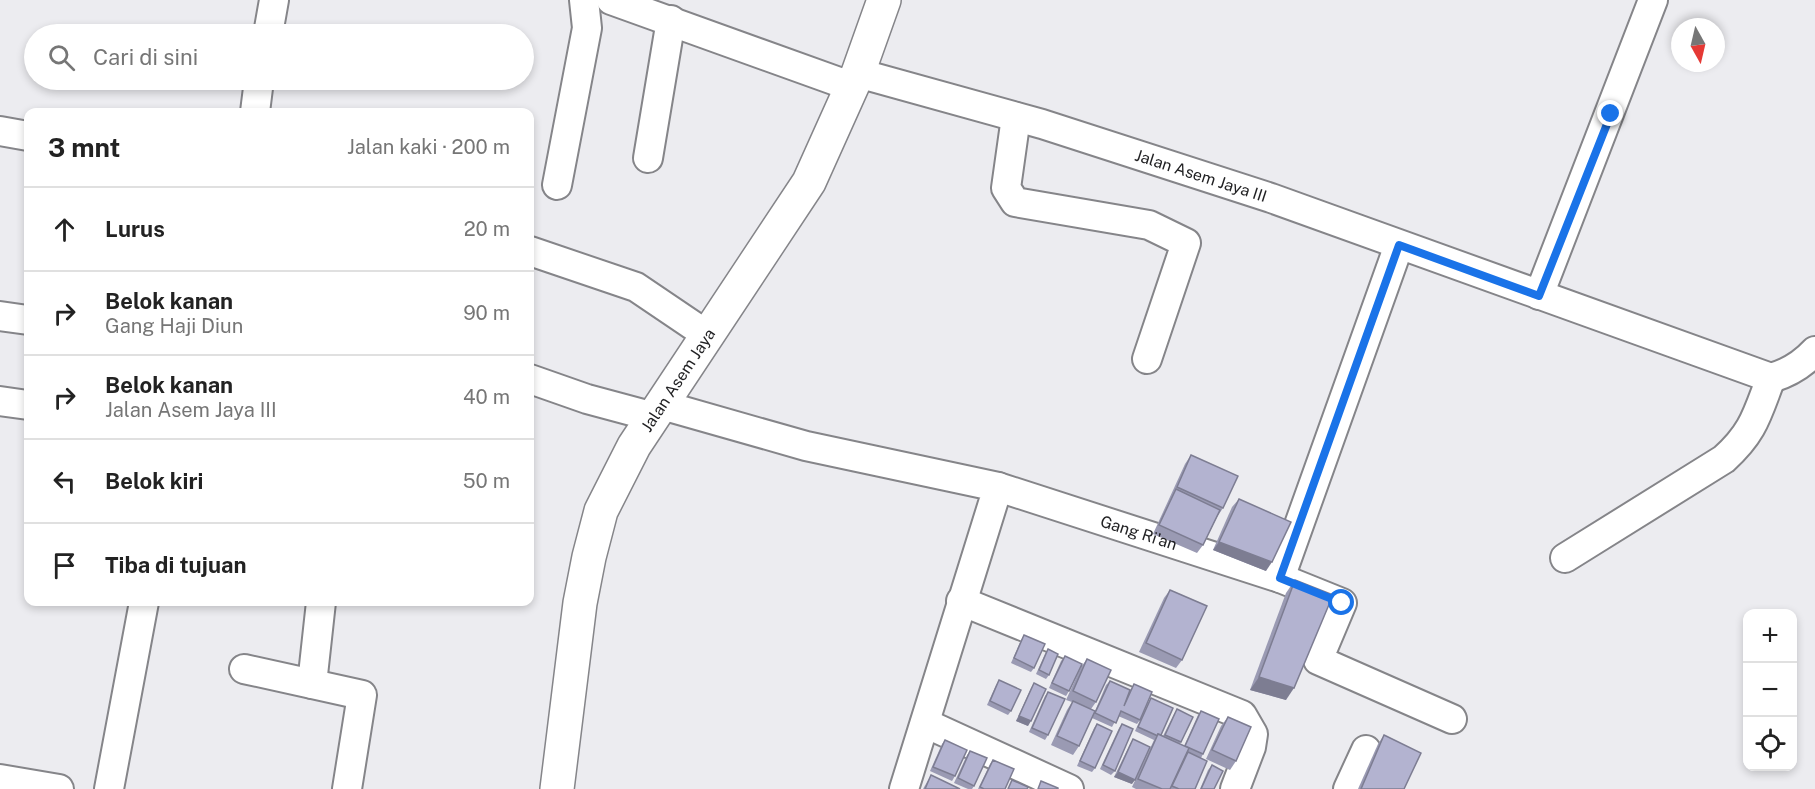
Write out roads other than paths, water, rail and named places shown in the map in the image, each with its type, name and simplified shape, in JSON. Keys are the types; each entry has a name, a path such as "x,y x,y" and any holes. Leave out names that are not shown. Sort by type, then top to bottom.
{"main road":[{"name":"Jalan Asem Jaya","path":"557,789 566,705 589,557 601,511 616,478 658,411 809,182 855,80 884,0"}],"street":[{"path":"270,24 274,0"},
{"path":"557,185 587,28 584,0"},
{"name":"Jalan Asem Jaya III","path":"611,0 855,80 1016,117 1270,198 1771,378"},
{"path":"1539,296 1653,0"},
{"path":"648,158 671,20"},
{"path":"256,108 258,90"},
{"path":"1016,117 1006,188 1015,202 1149,225 1186,243 1147,359"},
{"path":"0,131 24,135"},
{"path":"1280,578 1399,245"},
{"path":"534,252 636,287 707,335"},
{"path":"0,316 24,319"},
{"path":"1565,558 1724,459 1753,428 1771,378 1784,374 1805,362 1815,351"},
{"name":"Gang Ri'an","path":"534,380 586,399 658,411 806,446 998,487 1280,578 1342,603 1318,660 1452,719"},
{"path":"0,401 24,404"},
{"path":"904,789 998,487"},
{"path":"961,601 1242,715 1254,734 1235,789"},
{"path":"109,789 143,606"},
{"path":"312,684 321,606"},
{"path":"244,669 362,695 347,789"},
{"path":"926,723 1069,789"},
{"path":"1348,789 1366,750"},
{"path":"0,779 58,789"}]}
